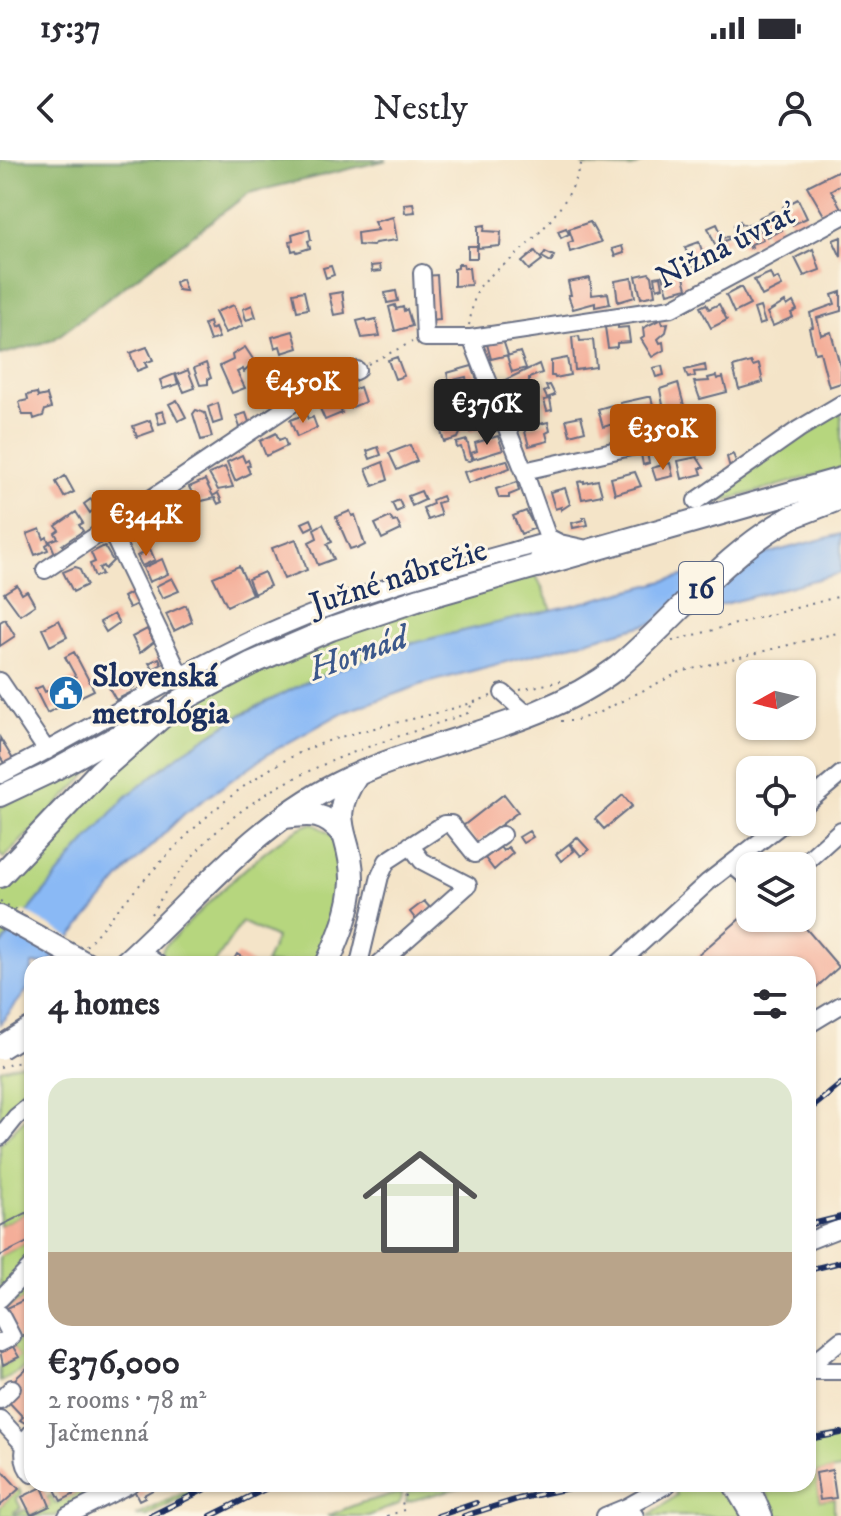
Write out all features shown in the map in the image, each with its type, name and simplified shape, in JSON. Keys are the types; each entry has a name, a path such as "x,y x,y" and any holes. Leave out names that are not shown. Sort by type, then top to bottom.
{"highway":[{"name":"Južné nábrežie","path":"180,701 252,663 331,629 420,599 841,479"},
{"name":"16","path":"132,956 233,859 282,818 315,796 358,774 530,717 581,693 617,668 735,555 759,536 792,517 841,498"},
{"path":"538,566 549,541 588,552"},
{"path":"0,876 99,772 180,701"},
{"path":"330,956 351,891 350,857 342,833 343,800 358,774"},
{"path":"282,818 320,815 333,822 342,833"},
{"path":"0,1050 24,1034"},
{"path":"0,1050 24,1048"}],"main road":[{"name":"Južné nábrežie","path":"0,796 49,773 180,701"},
{"path":"0,916 77,956"}],"street":[{"name":"Nižná úvrať","path":"425,338 471,338 672,308 841,217"},
{"path":"422,273 425,338"},
{"path":"471,338 549,541"},
{"path":"45,570 305,395 357,370"},
{"path":"696,501 799,429 841,404"},
{"path":"524,471 697,432"},
{"path":"109,527 181,677"},
{"name":"Južné nábrežie","path":"0,775 244,644 334,605 386,587 549,541"},
{"path":"0,681 47,751"},
{"path":"503,693 530,717"},
{"path":"816,795 841,774"},
{"path":"361,956 380,876 387,861 444,824 451,824 475,854 502,835"},
{"path":"816,852 841,830"},
{"path":"627,956 767,836"},
{"path":"388,956 468,885 422,861 410,845"},
{"path":"731,864 736,868"},
{"path":"816,1020 841,1005"},
{"path":"0,1137 24,1110"},
{"path":"816,1238 841,1228"},
{"path":"0,1299 24,1274"},
{"path":"0,1314 12,1337 0,1343"},
{"path":"816,1362 841,1340"},
{"path":"816,1369 841,1371"},
{"path":"0,1419 24,1436"},
{"path":"67,1516 114,1492"},
{"path":"605,1516 631,1512 657,1492"},
{"path":"736,1492 750,1516"},
{"path":"754,1492 764,1516"}],"path":[{"path":"471,338 469,325 474,298 481,284 518,253 569,196 579,176 582,160"},
{"path":"357,370 425,338"},
{"path":"673,641 841,596"},
{"path":"556,721 574,721 598,713 680,672 841,632"},
{"path":"85,956 177,844 273,769 331,741 503,693"},
{"path":"0,1067 24,1061"},
{"path":"387,1516 404,1510 402,1505 406,1492"}],"green space":[{"path":"0,160 387,160 249,193 53,340 0,355"},
{"path":"585,160 648,160 632,168 584,166"},
{"path":"841,404 841,468 698,508"},
{"path":"536,575 552,610 399,646 311,680 243,713 182,753 126,797 0,947 0,883 144,739 210,694 344,631"},
{"path":"120,742 4,858 0,855 0,807"},
{"path":"313,823 333,838 342,869 339,902 319,956 268,956 276,938 242,922 219,956 163,956 164,947 236,877 297,830"},
{"path":"24,1063 24,1102 0,1125 0,1069"},
{"path":"24,1119 24,1214 0,1226 0,1144"},
{"path":"24,1244 24,1270 0,1294 0,1256"},
{"path":"24,1287 24,1300 3,1310 13,1293"},
{"path":"24,1337 24,1368 0,1382 0,1367 18,1357 12,1345"},
{"path":"841,1436 841,1469 816,1473 816,1441"},
{"path":"816,1473 820,1500 834,1498 834,1516 777,1516 766,1492 816,1492"},
{"path":"19,1489 21,1494 16,1498 21,1508 15,1514 28,1509 31,1515 50,1506 46,1498 51,1496 55,1504 78,1492 102,1492 55,1516 0,1516 0,1506"},
{"path":"186,1492 194,1492 147,1516 136,1516"},
{"path":"403,1492 399,1504 368,1516 327,1516 360,1503"},
{"path":"408,1492 443,1492 406,1502"},
{"path":"676,1492 730,1492 743,1516 649,1516 677,1495"}],"water":[{"path":"841,534 841,573 423,684 340,714 268,754 184,814 128,869 55,956 24,956 24,994 0,1024 0,947 126,797 182,753 243,714 311,680 400,646 589,601"}],"pier":[{"path":"770,548 739,572 695,615 649,628 714,563"},
{"path":"24,911 74,939 57,956 9,929"}],"building":[{"path":"841,169 841,184 831,190 841,208 825,217 807,186"},
{"path":"798,199 807,218 792,225 783,207"},
{"path":"413,203 415,212 405,213 404,204"},
{"path":"773,211 782,230 767,237 758,218"},
{"path":"393,217 397,240 375,243 373,246 358,245 357,233 378,230 374,222"},
{"path":"740,221 747,225 757,221 763,240 751,244 750,248 749,245 742,247 734,225"},
{"path":"590,222 601,242 570,252 568,243 573,241 569,229"},
{"path":"717,224 723,238 728,236 729,239 715,245 708,228"},
{"path":"485,225 484,231 501,232 500,246 478,248 478,226"},
{"path":"566,228 569,234 561,238 558,231"},
{"path":"309,229 310,248 292,251 292,234"},
{"path":"841,237 841,257 833,240"},
{"path":"699,242 707,265 691,267 685,247"},
{"path":"468,246 477,246 477,258 468,258"},
{"path":"622,246 624,253 615,256 612,249"},
{"path":"813,249 820,270 804,276 795,258"},
{"path":"535,251 542,260 529,270 522,262"},
{"path":"545,252 554,256 551,262 542,257"},
{"path":"458,264 469,268 471,285 454,286 454,269 458,268"},
{"path":"380,265 381,271 372,272 371,266"},
{"path":"331,266 334,275 326,278 323,268"},
{"path":"682,270 687,288 668,293 663,275"},
{"path":"649,273 655,295 641,298 636,276"},
{"path":"770,273 773,280 778,278 782,286 762,296 754,280"},
{"path":"437,275 440,320 429,321 426,276"},
{"path":"661,276 663,287 657,289 655,277"},
{"path":"590,278 592,295 608,293 610,304 595,307 595,303 573,309 568,282"},
{"path":"632,278 635,297 618,302 615,281"},
{"path":"182,279 186,291 178,290 176,286 175,282"},
{"path":"741,287 750,305 734,313 726,295"},
{"path":"304,291 308,309 297,311 293,293"},
{"path":"396,291 398,301 387,303 385,293"},
{"path":"342,292 345,313 334,315 329,294"},
{"path":"841,292 841,311 817,318 821,335 831,332 841,369 841,383 829,387 820,352 815,353 809,328 813,327 810,313 835,304 832,295"},
{"path":"785,302 787,306 793,302 797,310 791,313 793,317 773,326 767,313"},
{"path":"706,304 709,309 719,304 727,320 711,328 700,307"},
{"path":"234,305 243,326 225,333 215,312"},
{"path":"252,305 256,317 246,320 243,309"},
{"path":"395,305 396,309 407,309 412,326 395,331 389,307"},
{"path":"760,307 765,323 759,325 754,309"},
{"path":"376,319 380,336 362,338 357,321"},
{"path":"661,319 663,324 668,323 666,332 658,339 660,343 663,342 664,350 652,357 641,339 644,337 643,328"},
{"path":"209,322 211,330 215,328 219,338 210,341 204,324"},
{"path":"618,325 618,328 628,327 630,342 617,343 617,347 608,348 605,327"},
{"path":"293,331 298,348 282,353 280,346 275,348 272,337"},
{"path":"579,336 580,341 593,340 596,367 575,370 572,337"},
{"path":"503,340 508,355 491,359 487,344"},
{"path":"147,347 153,360 137,371 130,353"},
{"path":"245,347 255,362 244,372 243,369 237,372 245,388 232,393 220,366 233,360 232,355"},
{"path":"520,352 526,368 512,372 507,356"},
{"path":"397,357 404,376 395,379 388,360"},
{"path":"567,358 570,375 551,376 551,361"},
{"path":"751,362 753,366 759,364 763,382 739,389 733,367"},
{"path":"206,363 211,378 208,384 200,385 194,368"},
{"path":"539,364 542,373 529,378 529,383 508,389 505,380"},
{"path":"705,365 706,371 694,372 695,376 688,378 685,370"},
{"path":"472,366 479,386 468,389 466,377 449,381 447,373"},
{"path":"662,366 664,375 656,377 653,368"},
{"path":"188,370 195,388 184,392 176,375"},
{"path":"175,374 178,384 163,389 160,380"},
{"path":"716,376 717,379 723,377 727,392 700,399 694,382 709,381 708,378"},
{"path":"678,383 687,417 666,421 660,389"},
{"path":"550,385 555,395 547,398 544,392"},
{"path":"360,387 365,402 350,408 345,393"},
{"path":"478,392 482,406 451,414 448,400"},
{"path":"37,393 38,397 47,395 51,408 34,419 33,415 23,415 19,402 28,400 27,395"},
{"path":"335,397 342,413 325,420 318,404"},
{"path":"651,397 653,405 650,406 651,413 636,417 635,412 623,415 620,403"},
{"path":"550,399 552,410 547,411 544,400"},
{"path":"177,400 186,417 178,421 169,404"},
{"path":"218,403 222,421 213,424 208,407"},
{"path":"617,406 619,413 615,414 617,423 603,427 598,409"},
{"path":"196,410 205,413 212,437 201,440 193,414"},
{"path":"163,411 166,422 159,424 156,413"},
{"path":"246,413 250,425 241,430 236,416"},
{"path":"489,413 496,431 482,435 480,429 470,432 469,429 461,431 458,438 444,442 440,428"},
{"path":"306,414 308,419 313,417 317,428 297,437 290,420"},
{"path":"581,416 585,431 570,435 566,419"},
{"path":"150,420 154,431 137,437 133,426"},
{"path":"548,422 548,441 529,446 524,428"},
{"path":"276,433 279,440 284,438 287,446 266,456 260,441"},
{"path":"498,436 503,450 474,459 471,453 477,451 475,443"},
{"path":"467,440 472,460 469,461 465,460 461,447 457,448 456,443"},
{"path":"410,445 417,461 397,470 389,453"},
{"path":"378,447 381,455 370,459 367,451"},
{"path":"647,453 649,463 643,465 641,454"},
{"path":"733,454 737,464 730,468 727,457"},
{"path":"242,455 245,462 248,460 250,473 235,481 227,462"},
{"path":"697,457 704,468 700,468 702,474 682,479 678,461"},
{"path":"507,460 510,468 468,483 464,472"},
{"path":"383,462 388,480 373,486 366,469"},
{"path":"670,463 673,476 656,480 652,468"},
{"path":"225,467 233,487 218,490 209,474"},
{"path":"635,472 641,486 615,494 611,478"},
{"path":"65,476 74,492 64,497 56,482"},
{"path":"205,480 213,496 218,493 222,502 218,504 215,498 197,502 189,487"},
{"path":"598,480 602,495 582,499 578,482"},
{"path":"517,482 519,491 509,495 509,498 499,498 496,489"},
{"path":"565,488 570,504 561,510 561,507 555,509 550,492"},
{"path":"421,491 425,500 412,506 408,496"},
{"path":"186,493 194,512 177,515 170,501"},
{"path":"442,496 444,501 437,503 441,515 428,520 423,508"},
{"path":"91,499 96,508 90,513 84,504"},
{"path":"399,500 403,509 396,512 392,503"},
{"path":"161,510 167,525 162,527 164,532 155,536 146,517"},
{"path":"350,511 352,516 355,515 365,545 357,549 350,549 336,517"},
{"path":"526,511 535,528 521,534 513,516"},
{"path":"76,512 83,523 79,525 83,531 62,545 65,549 56,556 50,541 58,538 56,526"},
{"path":"390,517 393,522 397,521 401,530 382,539 375,524"},
{"path":"586,517 588,525 573,528 572,523 583,520"},
{"path":"311,519 314,526 306,530 302,523"},
{"path":"140,523 147,536 132,543 127,534"},
{"path":"323,524 332,542 327,544 334,559 318,565 309,542 317,538 314,529"},
{"path":"40,529 44,539 47,537 48,550 35,555 27,534"},
{"path":"296,539 307,570 284,579 272,548"},
{"path":"104,546 113,561 105,569 103,566 99,568 102,574 95,577 90,564 95,562 91,553"},
{"path":"150,549 155,560 142,566 137,556"},
{"path":"162,559 168,574 149,582 143,568"},
{"path":"239,566 252,594 227,606 213,577"},
{"path":"79,568 87,585 73,592 63,572"},
{"path":"264,572 270,586 254,594 248,579"},
{"path":"172,578 179,591 162,598 156,586"},
{"path":"17,585 22,594 27,591 35,605 20,615 4,593"},
{"path":"134,591 139,603 129,608 123,597"},
{"path":"186,605 192,622 174,631 166,614"},
{"path":"114,614 119,623 106,632 100,622"},
{"path":"5,619 15,636 0,646 0,622"},
{"path":"59,620 67,637 50,646 42,629"},
{"path":"147,629 154,642 140,653 132,637"},
{"path":"74,652 94,690 47,713 35,689 42,686 45,692 76,677 65,657"},
{"path":"159,658 162,664 153,669 149,663"},
{"path":"125,678 127,681 130,679 134,687 132,692 116,700 108,686"},
{"path":"0,738 14,761 6,766 0,757"},
{"path":"504,794 518,812 477,843 463,826"},
{"path":"623,795 632,806 604,829 595,819"},
{"path":"529,831 533,837 523,843 519,837"},
{"path":"577,837 589,850 581,856 570,843"},
{"path":"569,844 574,851 561,861 556,854"},
{"path":"500,847 503,851 508,847 513,853 494,870 485,858"},
{"path":"424,901 431,909 417,921 410,912"},
{"path":"736,922 736,932 809,932 839,967 816,988 816,956 697,956"},
{"path":"24,1214 24,1244 0,1256 0,1226"},
{"path":"24,1300 24,1336 18,1339 3,1310"},
{"path":"12,1345 19,1357 3,1365 0,1351"},
{"path":"24,1371 24,1422 20,1420 23,1417 6,1399 12,1382"},
{"path":"0,1468 19,1489 0,1506"},
{"path":"832,1470 836,1498 820,1500 816,1473"},
{"path":"32,1492 44,1492 50,1506 31,1515 22,1497"},
{"path":"56,1492 78,1492 61,1501"},
{"path":"135,1492 149,1492 145,1497 139,1500"}],"railway":[{"path":"816,1104 841,1084"},
{"path":"816,1223 841,1217"},
{"path":"816,1268 841,1262"},
{"path":"816,1438 841,1433"},
{"path":"151,1516 199,1492"},
{"path":"211,1516 259,1492"},
{"path":"464,1516 550,1492"},
{"path":"438,1516 476,1503"}],"place":[{"name":"Slovenská metrológia","path":"66,693"}],"water label":[{"name":"Hornád","path":"357,652"}]}
